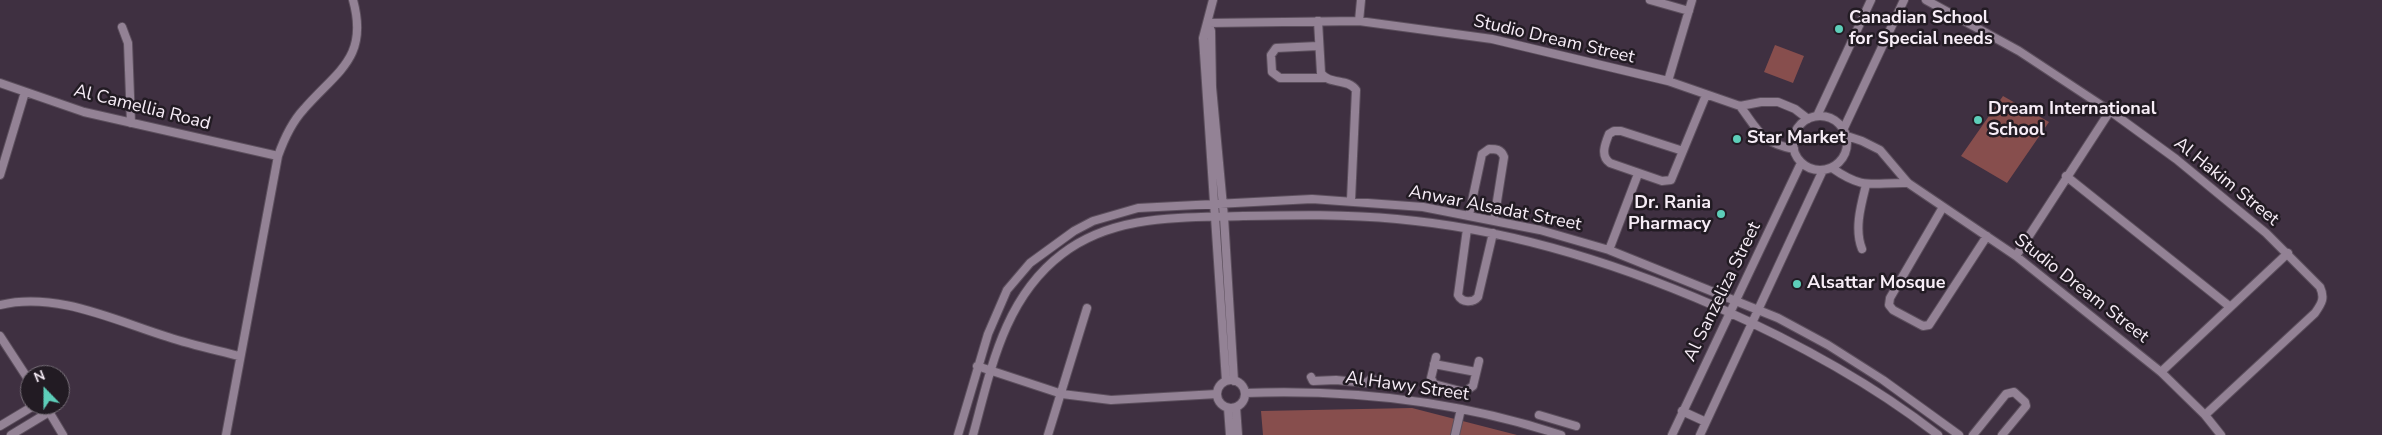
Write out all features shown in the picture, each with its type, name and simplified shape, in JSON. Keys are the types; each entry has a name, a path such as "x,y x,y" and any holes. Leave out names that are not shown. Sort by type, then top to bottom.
{"street":[{"path":"226,435 239,356 278,156 294,122 342,70 350,56 356,41 358,25 353,0"},
{"path":"1213,0 1203,38 1214,202 1219,217 1230,381"},
{"path":"1359,21 1361,0"},
{"path":"1650,0 1689,12"},
{"path":"1668,81 1692,0"},
{"path":"1817,116 1871,0"},
{"path":"1845,132 1832,118 1817,116 1808,119 1796,131 1794,149 1801,163 1815,170 1823,170 1832,168 1845,155 1845,132 1904,0"},
{"name":"Al Hakim Street","path":"1926,0 2019,52 2110,111 2176,159 2239,209 2288,253 2320,287 2323,294 2322,303 2309,318 2205,415"},
{"path":"1318,21 1319,68 1325,78"},
{"name":"Studio Dream Street","path":"1208,23 1359,21 1518,43 1668,81 1740,106 1761,102 1778,102 1795,109 1808,119"},
{"path":"1208,23 1211,31 1212,87 1222,202 1219,217"},
{"path":"122,27 128,43 131,123"},
{"path":"1318,46 1276,48 1271,55 1272,72 1280,78 1325,78 1350,85 1356,90 1351,200"},
{"name":"Al Camellia Road","path":"0,83 84,112 278,156"},
{"path":"0,175 25,92"},
{"path":"1683,151 1621,131 1614,131 1607,139 1604,152 1606,160 1638,174 1662,181 1671,180 1683,151 1706,95"},
{"path":"1740,106 1761,137 1778,146 1794,149"},
{"path":"2016,256 2066,176 2110,111"},
{"name":"Studio Dream Street","path":"1845,132 1880,150 1908,184 2016,256 2161,372 2205,415 2221,435"},
{"path":"1469,215 1482,154 1489,149 1496,149 1504,157 1494,220"},
{"name":"Al Sanzeliza Street","path":"1672,435 1801,163"},
{"path":"1832,168 1845,177 1866,185 1908,184"},
{"path":"1700,435 1760,310 1823,170"},
{"path":"1609,250 1638,174"},
{"path":"2066,176 2229,306"},
{"path":"1862,249 1859,242 1859,222 1866,185"},
{"name":"Anwar Alsadat Street","path":"958,435 977,366 996,310 1007,290 1018,276 1039,256 1074,231 1093,221 1138,208 1214,202 1312,199 1351,200 1423,207 1494,220 1580,240 1609,250 1760,310 1849,358 1906,396 1959,435"},
{"path":"1943,207 1890,298 1890,305 1893,310 1923,326 1930,325 1987,236"},
{"name":"Anwar Alsadat Street","path":"973,435 991,369 1008,320 1019,299 1048,266 1062,254 1091,236 1119,226 1150,220 1334,214 1400,219 1493,233 1550,246 1618,267 1731,313 1825,360 1863,383 1938,435"},
{"path":"1467,229 1458,295 1461,300 1469,302 1474,301 1478,297 1493,233"},
{"path":"2161,372 2229,306 2288,253"},
{"path":"1039,256 1048,266"},
{"path":"0,305 14,301 38,302 90,311 170,338 239,356"},
{"path":"1048,435 1088,308"},
{"path":"0,336 20,367"},
{"path":"1476,372 1435,361 1431,378 1436,386 1464,392 1470,390 1473,386 1479,361"},
{"path":"977,366 991,369 1062,394 1128,401 1217,394"},
{"path":"1311,377 1313,381 1348,380 1366,383 1372,378"},
{"path":"1336,380 1336,393"},
{"path":"1347,394 1348,380"},
{"path":"1230,381 1241,385 1245,393 1242,403 1232,408 1220,403 1217,394 1220,386 1230,381"},
{"path":"1448,406 1451,389"},
{"path":"1973,435 2006,394 2014,392 2025,402 2026,406 2002,435"},
{"name":"Al Hawy Street","path":"1245,393 1336,393 1448,406 1548,430 1560,435"},
{"path":"1230,435 1232,408"},
{"path":"1232,408 1238,435"},
{"path":"1456,435 1461,409"},
{"path":"1682,411 1706,422"},
{"path":"0,426 20,414"},
{"path":"11,435 38,415"},
{"path":"51,415 63,435"},
{"path":"1539,415 1576,426"},
{"path":"1548,430 1551,419"},
{"path":"1560,435 1562,422"}],"shaded area":[{"path":"1775,45 1804,56 1793,83 1764,72"},
{"path":"2003,96 2049,122 2007,183 1961,156"},
{"path":"1412,408 1517,435 1263,435 1261,411"}],"place":[{"name":"Canadian School for Special needs","path":"1839,29"},
{"name":"Dream International School","path":"1978,120"},
{"name":"Star Market","path":"1737,139"},
{"name":"Dr. Rania Pharmacy","path":"1721,214"},
{"name":"Alsattar Mosque","path":"1797,284"}]}
